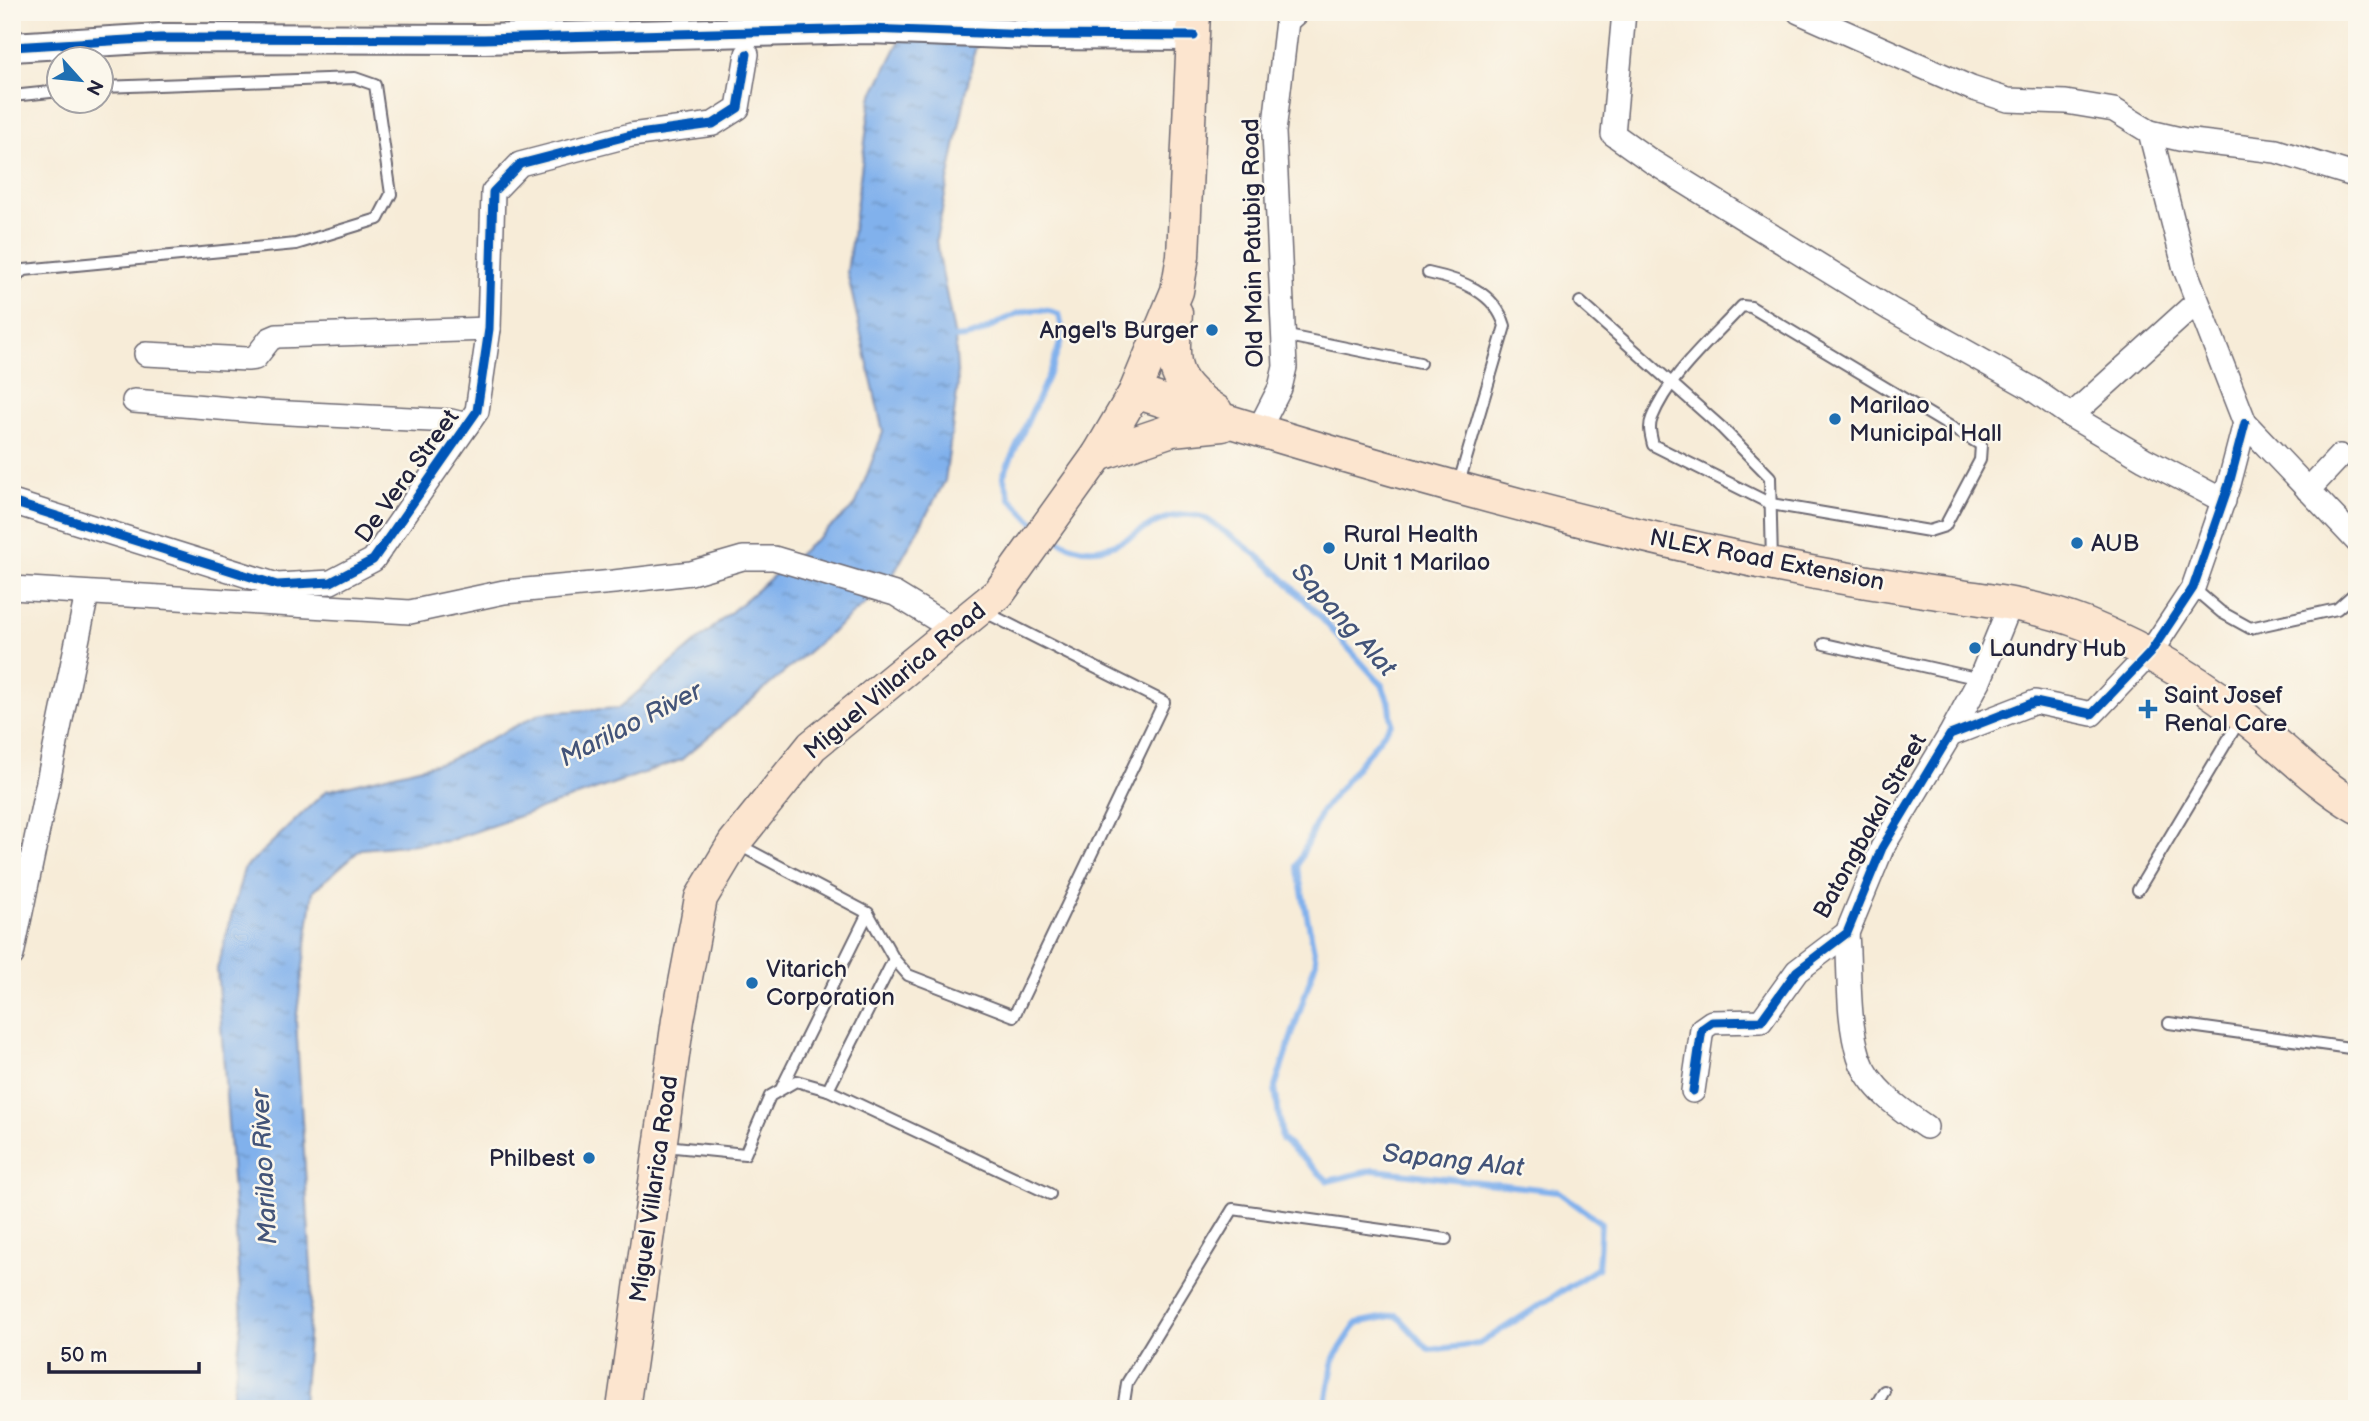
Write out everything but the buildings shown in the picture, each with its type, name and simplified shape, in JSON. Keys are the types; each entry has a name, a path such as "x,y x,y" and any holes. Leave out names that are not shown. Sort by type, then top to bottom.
{"main road":[{"name":"Miguel Villarica Road","path":"623,1409 678,1020 701,898 734,843 812,746 999,593 1098,455 1135,392 1177,291 1183,256 1194,24"},
{"path":"1177,291 1173,343 1177,378 1198,399 1248,428"},
{"name":"NLEX Road Extension","path":"1135,392 1248,428 1644,536 1772,564 2011,603 2082,623 2150,653 2204,687 2242,716 2314,779 2357,807"},
{"path":"1098,455 1172,430 1248,428"}],"street":[{"name":"Old Main Patubig Road","path":"1248,428 1280,388 1285,366 1274,132 1287,20 1297,12"},
{"path":"1624,12 1614,134 1651,161 1890,309 2031,388 2071,416 2224,501"},
{"path":"1799,12 1983,92 2008,100 2066,102 2114,110 2150,132 2184,140 2276,151 2357,176"},
{"path":"12,47 160,38 484,39 868,29 1036,35 1194,24"},
{"name":"De Vera Street","path":"12,502 277,585 331,582 373,560 477,411 489,329 493,192 520,164 631,135 713,124 738,108 747,54"},
{"path":"2150,132 2185,269 2245,423 2357,541"},
{"path":"2071,416 2197,302"},
{"path":"146,354 247,359 255,358 270,339 277,335 489,329"},
{"path":"134,401 467,425"},
{"name":"Batongbakal Street","path":"1693,1091 1702,1029 1712,1022 1761,1021 1797,971 1847,933 1882,848 1950,735 2035,702 2092,714 2150,653 2193,588 2224,501 2245,423"},
{"path":"2308,490 2340,456"},
{"path":"12,588 410,612 504,592 691,573 743,558 774,558 895,594 954,630"},
{"path":"12,955 87,594"},
{"path":"1950,735 1980,679 2011,603"},
{"path":"1847,933 1853,1022 1860,1059 1875,1084 1926,1127"}],"lane":[{"path":"12,293 15,274 24,270 296,244 378,219 391,194 375,85 355,78 116,87"},
{"path":"12,96 46,92"},
{"path":"1428,273 1460,279 1500,307 1505,326 1458,486"},
{"path":"1580,302 1770,477 1772,564"},
{"path":"1746,306 1981,446 1980,460 1945,526 1929,531 1771,505 1654,445 1650,432 1651,419 1672,384 1746,306"},
{"path":"1283,335 1420,363"},
{"path":"2193,588 2221,612 2250,628 2337,609 2357,591"},
{"path":"734,843 868,913 894,959 908,975 1014,1016 1164,702 979,609"},
{"path":"1824,643 1980,679"},
{"path":"2138,890 2242,716"},
{"path":"782,1087 868,913"},
{"path":"828,1090 894,959"},
{"path":"2169,1023 2357,1049"},
{"path":"660,1145 745,1154 771,1096 782,1087 796,1082 828,1090 1050,1194"},
{"path":"1123,1409 1126,1383 1233,1209 1447,1239"},
{"path":"1874,1409 1884,1391"}],"water":[{"name":"Marilao River","path":"914,12 1003,12 975,49 936,240 955,339 958,385 945,481 888,584 681,760 448,841 361,849 313,891 296,1021 312,1284 303,1404 302,1409 228,1409 232,1402 242,1318 217,969 244,869 326,791 447,761 541,713 619,708 855,506 883,432 847,272 871,98"}],"waterway":[{"name":"Sapang Alat","path":"948,337 963,338 976,334 1027,311 1042,310 1059,314 1063,334 1053,365 1003,476 1010,498 1037,526"},
{"name":"Sapang Alat","path":"1052,536 1075,547 1095,549 1113,545 1164,519 1182,515 1205,518 1247,547 1288,583 1382,685 1390,705 1392,723 1321,812 1297,866 1316,961 1275,1087 1282,1139 1328,1181 1374,1170 1557,1191 1601,1223 1598,1268 1479,1344 1429,1350 1396,1315 1357,1323 1334,1358 1325,1409"}],"cycle path":[{"path":"12,47 160,38 484,39 868,29 1036,35 1194,36"},
{"path":"12,502 277,585 331,582 373,560 477,411 489,329 493,192 520,164 631,135 713,124 738,108 747,54"},
{"path":"1693,1091 1702,1029 1712,1022 1761,1021 1797,971 1847,933 1882,848 1950,735 2035,702 2092,714 2150,653 2193,588 2229,484 2245,423"}],"place":[{"name":"Angel's Burger","path":"1212,330"},
{"name":"Marilao Municipal Hall","path":"1835,419"},
{"name":"AUB","path":"2077,543"},
{"name":"Rural Health Unit 1 Marilao","path":"1329,548"},
{"name":"Laundry Hub","path":"1975,648"},
{"name":"Saint Josef Renal Care","path":"2148,709"},
{"name":"Vitarich Corporation","path":"752,983"},
{"name":"Philbest","path":"589,1158"}]}
